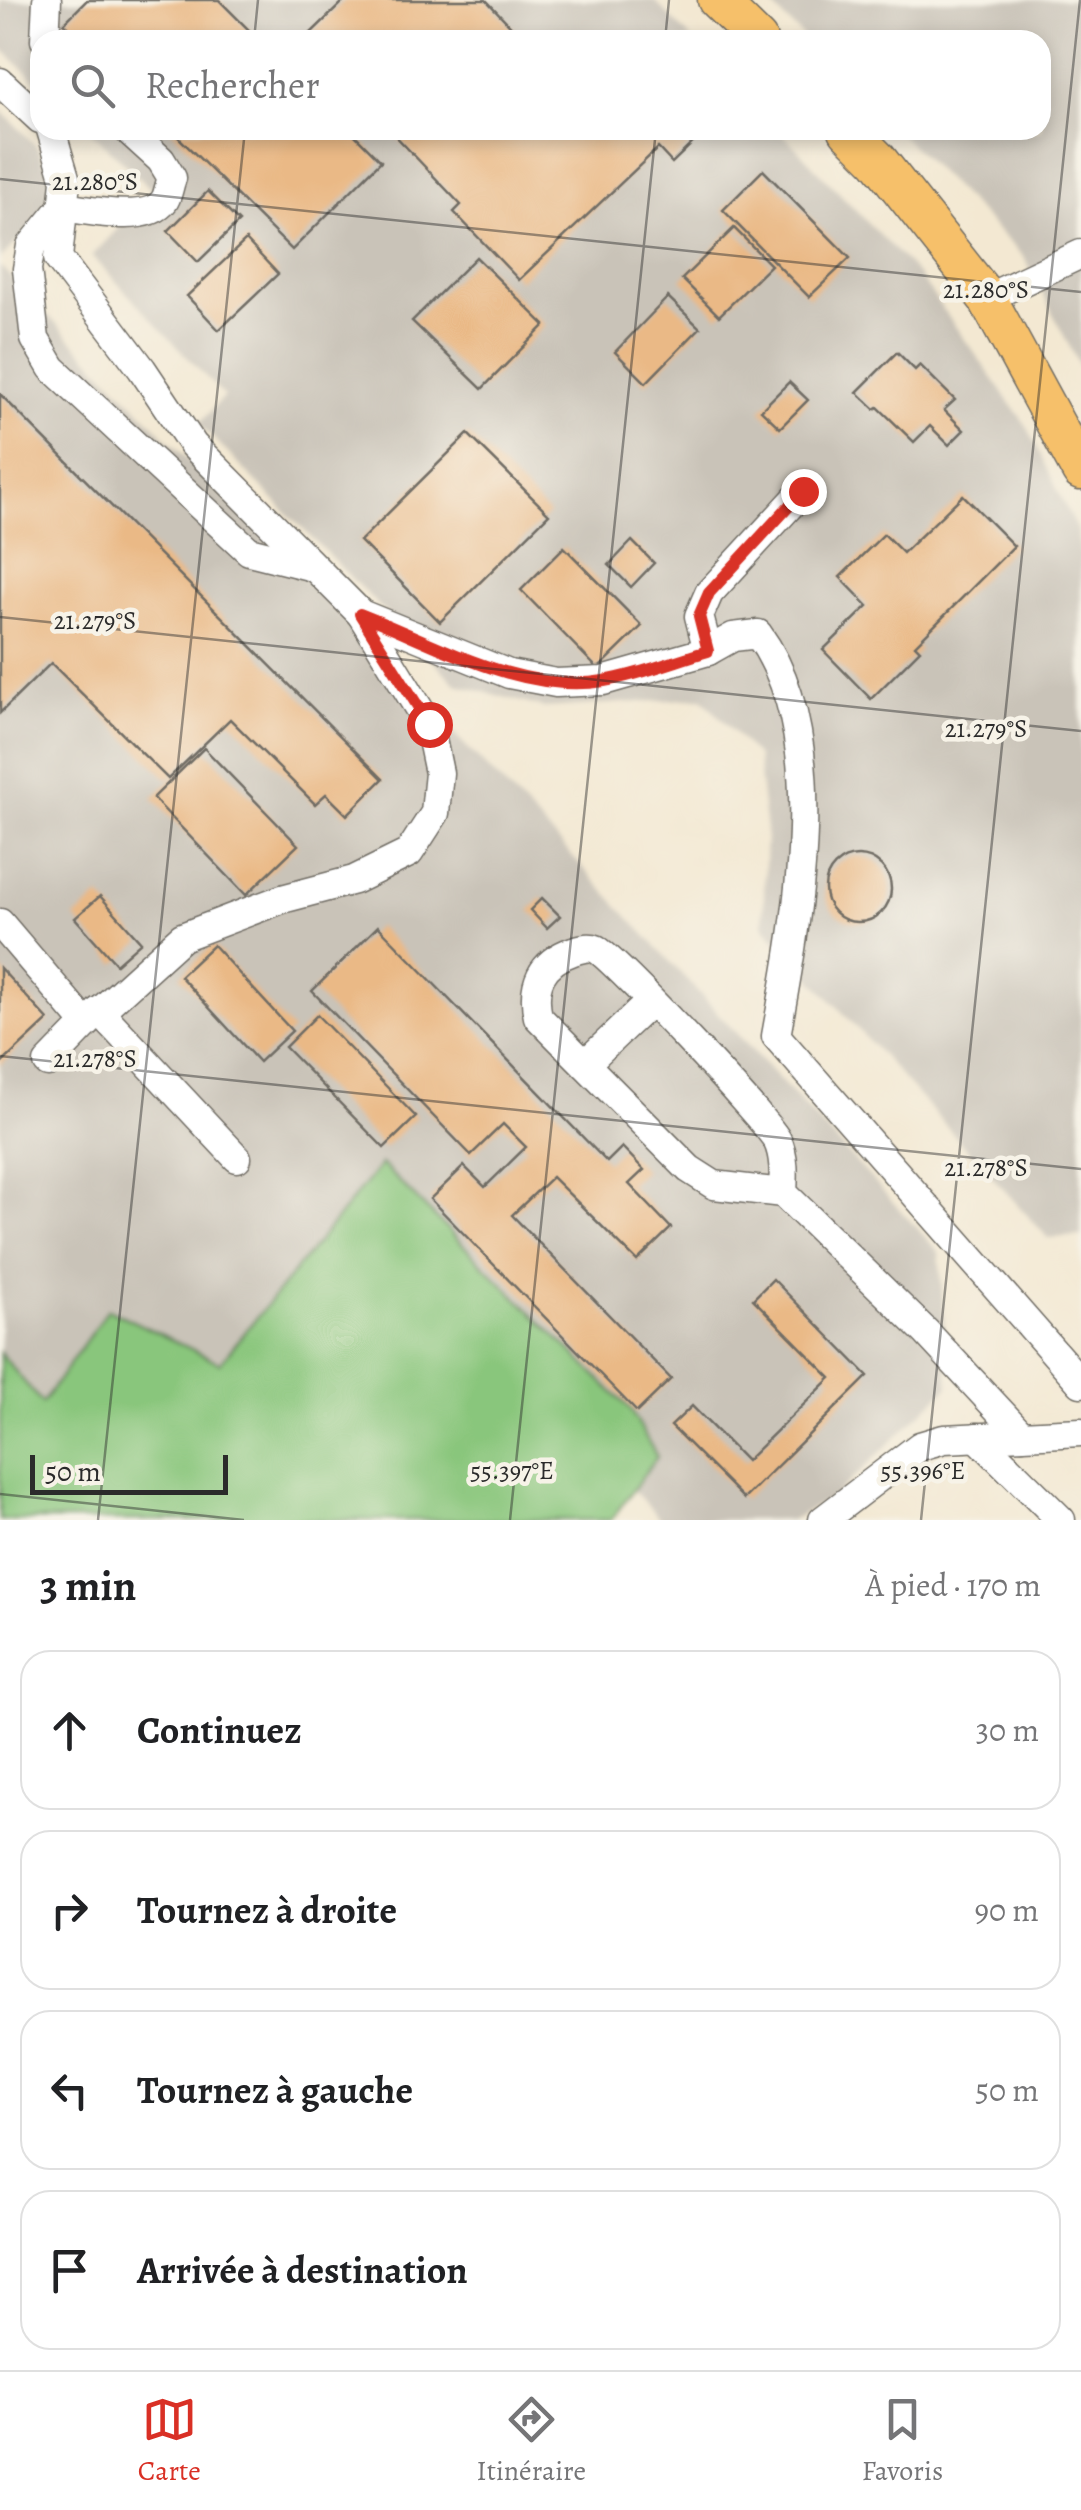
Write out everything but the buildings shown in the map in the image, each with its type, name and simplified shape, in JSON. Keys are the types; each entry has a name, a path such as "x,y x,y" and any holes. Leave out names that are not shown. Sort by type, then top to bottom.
{"main road":[{"path":"718,0 748,30"},
{"path":"858,140 987,298 1081,471"}],"lane":[{"path":"46,30 47,0"},
{"path":"0,82 30,110"},
{"path":"48,1063 182,937 282,899 354,880 410,853 436,812 439,772 429,724 360,614 192,444 142,369 58,258 66,181 55,140"},
{"path":"63,207 125,214 150,211 163,202 172,178 161,160 139,140"},
{"path":"63,207 31,246 27,269 35,338 52,368 249,552 314,567"},
{"path":"987,298 1081,254"},
{"path":"708,651 699,616 709,593 803,491"},
{"path":"360,614 509,674 556,683 604,681 708,651 733,637 758,634 774,655 796,722 803,794 798,918 776,1036 1081,1383"},
{"path":"0,923 237,1158"},
{"path":"783,1193 784,1171 777,1140 596,949 583,948 560,956 539,975 534,996 538,1017 688,1170 714,1185 783,1193 926,1332 1022,1435"},
{"path":"585,1064 650,1002"},
{"path":"823,1520 920,1446 944,1439 1081,1432"},
{"path":"977,1438 1061,1520"}],"shaded area":[{"path":"0,0 654,0 682,30 30,30 30,75 0,47"},
{"path":"766,0 1081,0 1081,369 1024,257 906,140 1051,140 1051,30 796,30"},
{"path":"0,109 37,147 53,179 46,214 0,259"},
{"path":"99,140 789,140 919,276 1027,426 1077,531 1081,555 1081,1236 1048,1238 763,925 766,831 757,757 702,698 544,708 456,684 199,424 224,396 92,256 153,191"},
{"path":"0,266 562,845 939,1252 949,1386 836,1495 791,1520 661,1520 634,1491 657,1457 220,1363 109,1309 42,1403 0,1353"}],"green space":[{"path":"381,1164 630,1409 657,1457 611,1520 0,1520 0,1353 42,1403 108,1309 220,1363"}],"route":[{"path":"429,724 360,614 509,674 556,683 604,681 708,651 699,616 709,593 803,491"}]}
